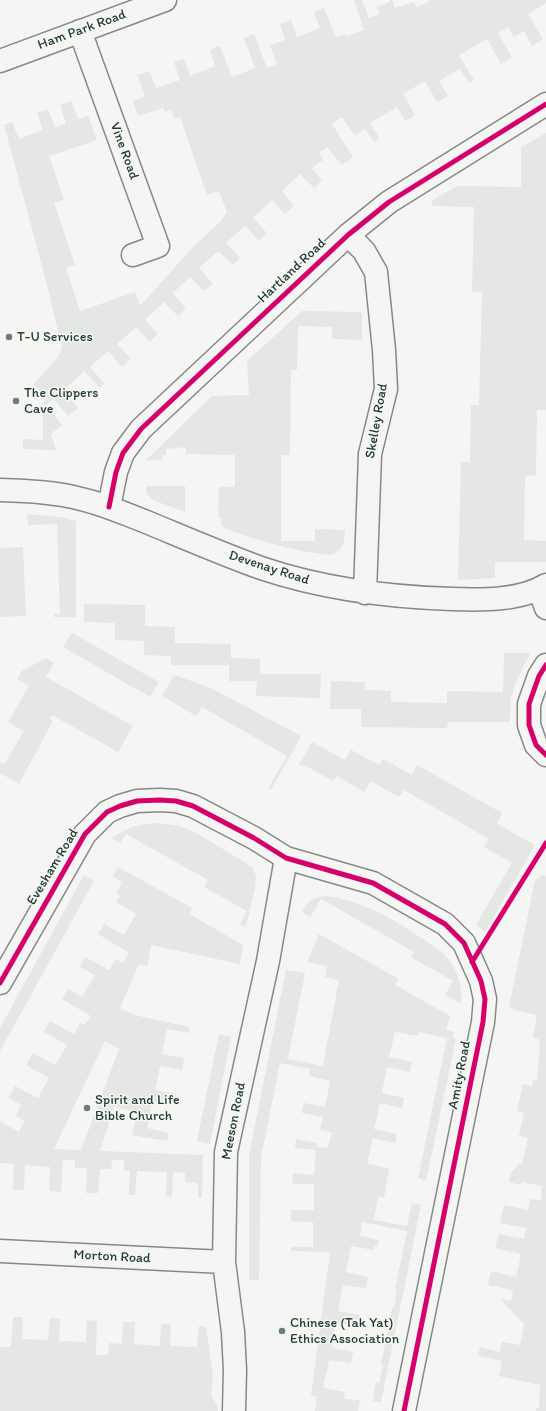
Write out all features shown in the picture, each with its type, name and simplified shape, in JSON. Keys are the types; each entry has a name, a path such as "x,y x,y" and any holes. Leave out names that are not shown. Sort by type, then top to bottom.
{"street":[{"name":"Ham Park Road","path":"0,60 165,0"},
{"name":"Vine Road","path":"80,31 158,246 134,255"},
{"name":"Hartland Road","path":"109,507 116,472 123,453 141,429 348,235 389,202 546,104"},
{"name":"Skelley Road","path":"348,235 364,251 376,272 384,350 386,389 370,454 364,593"},
{"name":"Devenay Road","path":"0,490 41,492 80,498 109,507 261,568 329,587 364,593 410,598 479,600 544,594"},
{"path":"546,665 539,676 529,704 529,725 536,745 546,754"},
{"name":"Evesham Road","path":"0,983 85,834 107,812 120,806 138,800 176,801 254,838 286,858"},
{"name":"Meeson Road","path":"234,1411 235,1370 233,1332 224,1262 226,1152 266,968 286,858"},
{"name":"Amity Road","path":"286,858 373,883 445,924 464,944 481,981 485,999 484,1022 404,1411"},
{"name":"Morton Road","path":"0,1251 224,1262"}],"shaded area":[{"path":"354,0 362,0 369,18 379,14 377,7 390,2 389,0 392,0 395,8 414,2 416,7 429,2 429,0 546,0 546,3 528,14 543,39 532,46 524,31 514,37 508,27 498,33 512,57 501,64 487,39 459,55 474,80 469,83 460,69 439,81 448,96 437,102 425,81 403,94 415,115 405,121 397,107 370,123 379,138 374,142 365,129 355,136 342,117 332,124 353,157 342,165 327,147 319,153 323,160 312,168 322,181 314,188 300,174 282,191 294,206 285,214 272,200 253,218 267,233 259,241 245,226 226,243 240,258 233,265 218,251 199,268 213,284 204,291 190,277 173,293 186,309 178,316 164,302 145,320 158,334 150,342 136,327 117,344 131,359 122,367 108,351 90,367 104,383 100,388 84,371 63,391 78,408 68,416 54,399 46,405 62,425 51,434 56,450 23,449 23,439 43,440 43,410 45,405 43,402 47,399 34,384 58,357 62,347 45,277 4,125 12,122 19,139 43,130 37,113 48,109 55,127 66,124 60,105 71,101 78,119 88,116 97,140 49,156 64,200 54,203 75,265 66,268 80,311 135,292 140,306 195,245 219,223 227,212 219,191 207,195 180,117 174,119 171,110 165,112 163,108 138,116 133,101 145,96 137,75 149,71 156,88 180,80 174,62 184,59 190,76 215,66 210,50 220,46 232,77 255,68 244,38 254,34 267,68 277,64 270,45 285,40 280,24 291,20 297,37 320,28 314,12 324,8 336,37 345,34 346,36 364,30"},
{"path":"546,133 546,410 537,410 536,475 525,476 524,540 546,541 546,562 495,562 495,578 458,580 461,462 470,462 471,405 479,405 482,292 472,292 474,207 431,206 433,200 457,186 521,187 521,147"},
{"path":"302,311 362,312 362,340 332,339 332,327 298,326 297,370 291,370 290,455 281,455 281,541 315,541 315,529 345,530 342,547 332,555 293,549 270,543 226,529 221,524 221,517 218,517 219,487 235,487 235,455 186,454 186,447 166,449 166,455 162,455 162,460 146,460 212,396 249,395 247,361"},
{"path":"146,486 185,486 185,512 153,500 146,493"},
{"path":"27,514 60,517 76,521 76,617 54,617 54,614 60,614 57,524 28,525"},
{"path":"23,547 26,616 0,617 0,548"},
{"path":"84,604 145,605 145,626 175,627 175,643 231,644 231,658 260,659 260,674 321,674 320,698 256,696 257,681 229,681 229,665 171,665 171,656 144,655 144,641 115,640 115,623 84,622"},
{"path":"72,633 159,682 150,697 63,647"},
{"path":"504,653 530,653 514,687 511,699 510,722 448,722 447,728 361,727 361,709 330,709 331,681 365,682 365,690 391,691 391,702 447,703 447,691 503,692"},
{"path":"46,658 54,663 46,677 133,726 118,752 52,715 50,719 53,721 19,784 0,773 0,762 5,764 24,731 8,722 29,686 17,679 22,671"},
{"path":"174,675 211,688 301,736 271,790 269,787 287,756 202,707 196,716 162,696"},
{"path":"312,742 345,760 351,750 379,765 383,759 412,775 417,765 502,813 497,824 535,845 485,932 476,925 512,863 484,847 489,839 404,790 399,797 371,781 364,792 337,776 333,781 304,765 303,767 299,765"},
{"path":"158,823 186,828 252,867 256,876 255,887 246,927 240,924 247,911 204,887 208,880 126,834 120,843 111,838 133,827"},
{"path":"118,867 192,908 189,914 243,945 240,964 151,945 147,966 139,964 120,1008 134,1015 190,1027 189,1033 167,1029 162,1054 184,1058 182,1070 160,1066 155,1090 176,1094 174,1105 152,1101 147,1128 169,1133 167,1141 132,1135 137,1112 114,1107 100,1151 203,1155 202,1198 198,1198 198,1183 185,1182 185,1173 173,1172 172,1197 166,1196 167,1172 137,1171 135,1195 129,1195 130,1171 124,1171 124,1160 112,1160 111,1169 100,1169 98,1193 86,1193 87,1168 75,1168 75,1160 63,1160 61,1192 49,1191 50,1167 25,1165 24,1190 13,1190 14,1164 0,1163 0,1121 19,1132 25,1121 16,1116 21,1105 8,1098 15,1086 38,1098 49,1078 26,1065 33,1053 55,1065 67,1045 44,1032 50,1021 74,1034 80,1023 85,1025 91,1016 62,999 68,989 82,997 95,975 80,967 85,957 109,970 116,959 123,963 129,953 98,934 104,924 124,935 136,914 116,902 120,896 116,894 122,882 113,877","holes":["105,1041 119,1049 81,1150 54,1149"]},
{"path":"84,875 94,881 0,1051 0,1028"},
{"path":"542,875 546,876 546,1411 536,1411 536,1408 539,1408 540,1385 499,1376 502,1361 478,1356 480,1347 500,1352 502,1342 520,1345 524,1324 500,1299 511,1301 513,1290 488,1285 491,1271 516,1277 521,1254 495,1248 499,1234 524,1239 526,1228 500,1223 504,1205 528,1210 530,1199 541,1200 542,1186 522,1182 521,1185 509,1182 511,1173 519,1164 522,1164 528,1138 519,1136 524,1113 517,1111 523,1084 532,1086 533,1079 537,1080 540,1042 538,1039 533,1038 537,1015 513,1010 514,1009 509,1007 535,880"},
{"path":"327,896 358,904 388,917 443,953 452,964 458,976 461,989 461,1003 445,995 453,981 411,957 414,952 321,899 310,917 302,912 312,900 318,897"},
{"path":"319,934 399,979 395,985 450,1016 446,1030 454,1032 453,1038 456,1039 426,1181 418,1178 447,1038 419,1032 418,1036 395,1032 389,1057 412,1062 410,1072 387,1067 382,1093 404,1098 402,1108 380,1103 374,1129 397,1134 395,1143 373,1138 367,1164 389,1168 384,1198 378,1197 374,1220 407,1226 412,1203 421,1205 381,1402 373,1401 376,1382 379,1383 383,1365 381,1364 392,1308 394,1308 397,1290 395,1289 407,1231 362,1222 360,1236 379,1240 377,1247 374,1246 374,1250 351,1246 346,1272 368,1277 366,1288 343,1285 338,1311 360,1315 358,1326 336,1322 331,1348 353,1352 351,1363 329,1360 323,1388 345,1392 344,1399 360,1400 358,1411 315,1411 317,1397 311,1396 330,1252 291,1251 291,1247 313,1247 313,1222 291,1221 291,1210 314,1210 314,1184 292,1184 293,1173 314,1175 316,1150 295,1148 296,1139 317,1143 317,1147 328,1148 332,1132 320,1130 323,1117 302,1113 304,1103 325,1107 330,1081 309,1076 310,1069 280,1063 261,1158 259,1280 249,1280 249,1155 286,970 305,973 288,1059 323,1066 339,980 325,977 327,966 307,962"},
{"path":"219,1034 231,1037 210,1144 197,1141"},
{"path":"13,1317 23,1317 22,1339 48,1340 50,1318 60,1319 59,1341 86,1342 87,1320 97,1321 96,1355 108,1355 109,1343 122,1344 123,1322 135,1322 134,1344 160,1346 161,1324 171,1325 170,1346 197,1347 199,1326 206,1327 213,1377 211,1395 218,1407 218,1411 0,1411 0,1347 11,1347"}],"cycle path":[{"path":"109,507 116,472 123,453 141,429 348,235 389,202 546,104"},
{"path":"546,665 539,676 529,704 529,725 536,745 546,755"},
{"path":"0,983 85,834 107,812 137,801 176,801 193,806 254,838 286,858 373,883 445,924 464,943 481,981 485,999 483,1022 404,1411"},
{"path":"472,962 546,843"}],"place":[{"name":"T-U Services","path":"9,337"},
{"name":"The Clippers Cave","path":"16,401"},
{"name":"Spirit and Life Bible Church","path":"87,1108"},
{"name":"Chinese (Tak Yat) Ethics Association","path":"282,1331"}]}
